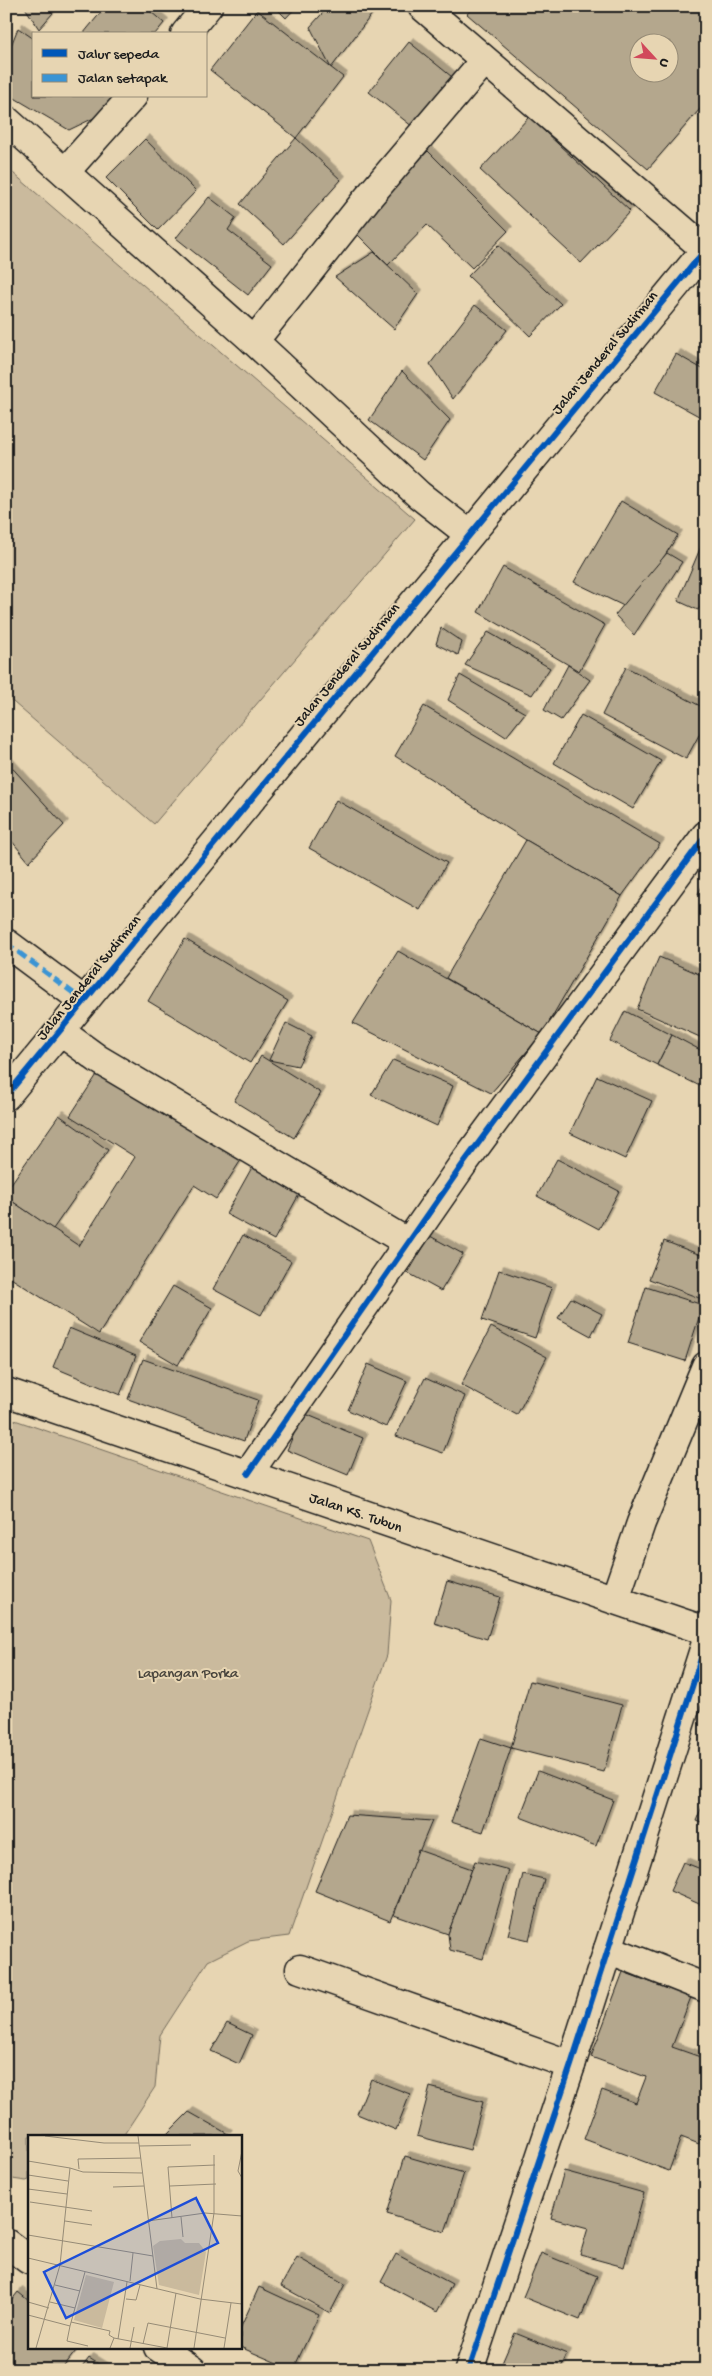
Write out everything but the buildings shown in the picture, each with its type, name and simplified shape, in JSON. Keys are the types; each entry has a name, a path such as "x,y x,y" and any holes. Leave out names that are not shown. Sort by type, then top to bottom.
{"street":[{"path":"187,32 208,6"},
{"path":"422,6 706,250"},
{"path":"254,341 366,200 484,60"},
{"path":"65,172 131,98"},
{"path":"6,120 254,341 419,495 469,534"},
{"name":"Jalan Jenderal Sudirman","path":"6,1096 61,1032 84,1001 469,534 706,250"},
{"path":"248,1474 407,1242 706,834"},
{"path":"6,943 84,1001"},
{"path":"61,1032 98,1058 407,1242"},
{"path":"615,1599 641,1523 706,1366"},
{"name":"Jalan KS. Tubun","path":"6,1392 706,1631"},
{"path":"469,2370 571,2065 706,1643"},
{"path":"608,1949 706,1988"},
{"path":"300,1969 571,2065"},
{"path":"6,2243 28,2259"},
{"path":"159,2348 192,2370"}],"green space":[{"path":"6,167 415,519 154,824 6,696"},
{"name":"Lapangan Porka","path":"6,1417 368,1541 391,1600 387,1655 289,1936 248,1941 208,1961 160,2035 155,2087 124,2135 28,2135 28,2180 6,2178"}],"marked path":[{"path":"6,943 84,1001"}],"cycle path":[{"path":"6,1096 706,249"},
{"path":"248,1474 463,1164 706,835"},
{"path":"469,2370 571,2065 706,1643"}]}
